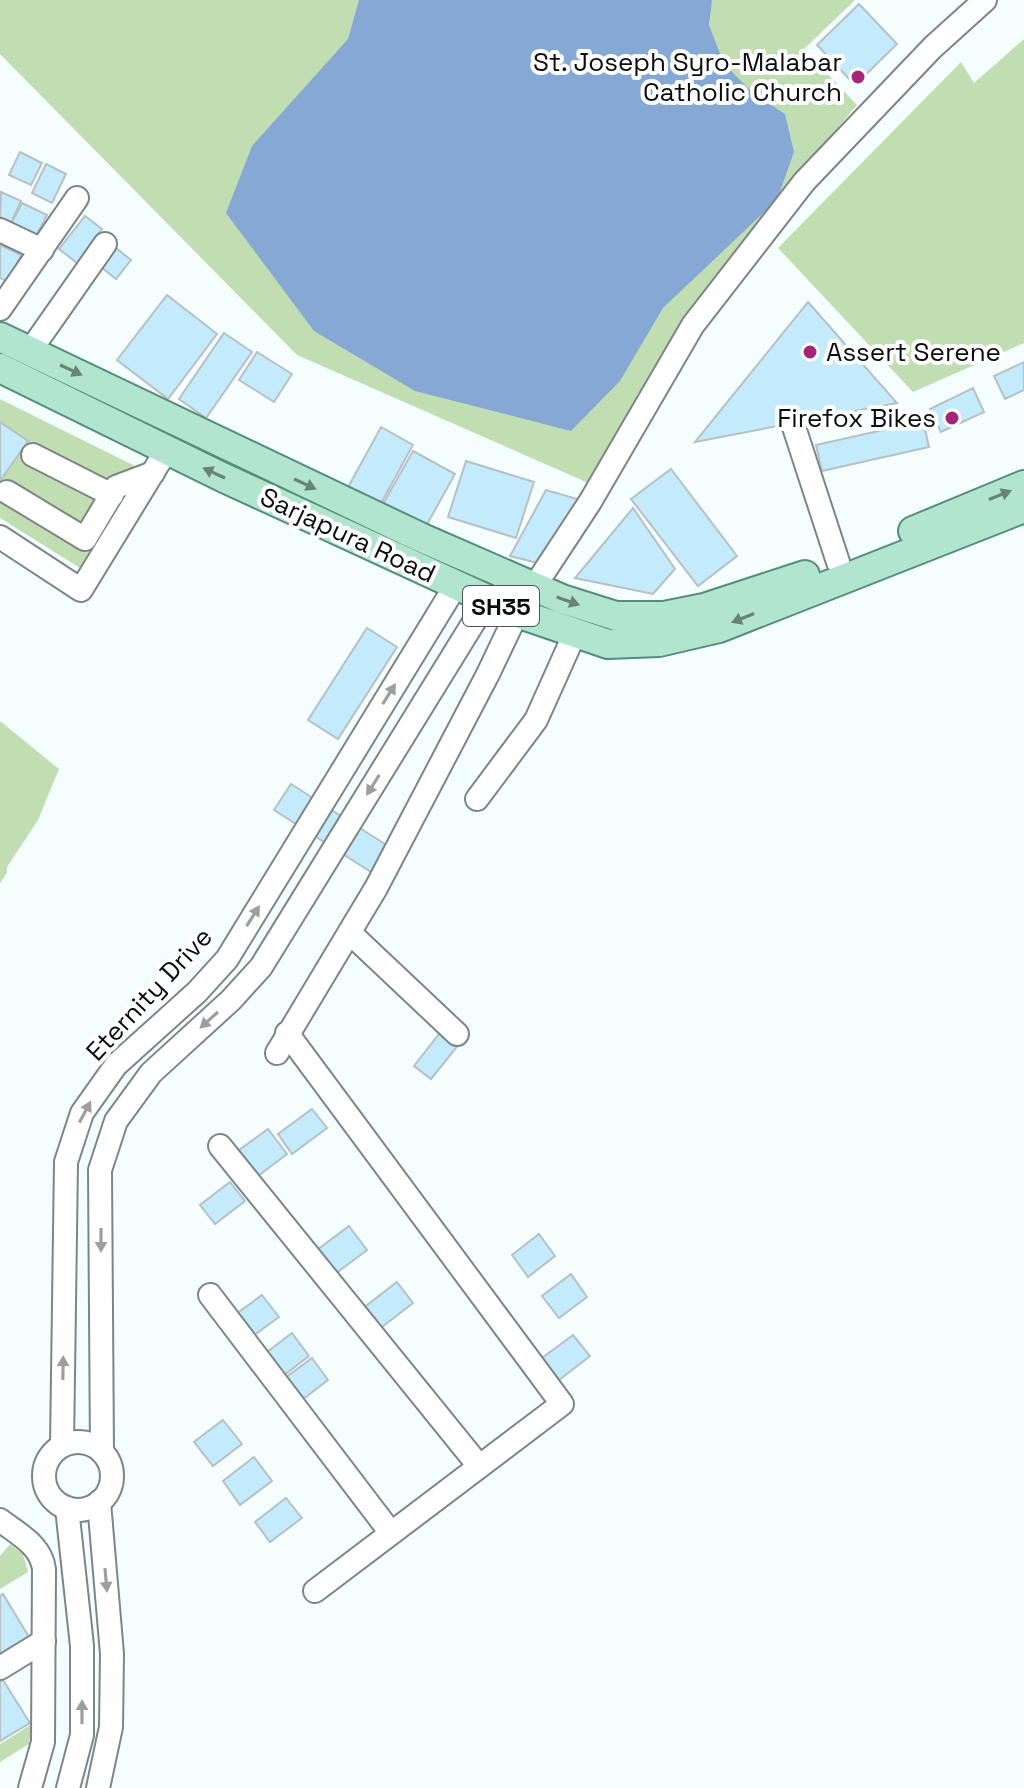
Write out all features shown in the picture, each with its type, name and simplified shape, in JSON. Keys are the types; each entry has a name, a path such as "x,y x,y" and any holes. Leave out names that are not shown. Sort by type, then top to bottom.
{"main road":[{"name":"Sarjapura Road","path":"0,337 259,462 533,587 616,616 664,616 704,608 801,577 1024,485"},
{"name":"Sarjapura Road","path":"0,368 160,462 517,613 608,644 659,642 719,628 1024,508"}],"street":[{"path":"315,1591 562,1404 282,1043 350,933 488,674 517,613 590,502 693,325 804,182 933,47 985,0"},
{"path":"0,309 77,198"},
{"path":"0,230 42,250"},
{"path":"30,351 105,244"},
{"path":"793,424 838,562"},
{"path":"33,455 112,495"},
{"path":"7,492 85,539 116,487 160,462"},
{"path":"0,537 81,590 160,462"},
{"name":"Eternity Drive","path":"68,1788 82,1735 82,1646 67,1508 57,1503 45,1484 47,1462 62,1446 66,1162 82,1113 116,1065 197,992 227,959 456,585"},
{"path":"67,1508 78,1510 99,1502 111,1482 111,1471 102,1452 100,1170 116,1121 151,1073 231,1000 261,967 488,599"},
{"path":"477,799 536,720 575,633"},
{"path":"350,933 457,1034"},
{"path":"220,1146 479,1466"},
{"path":"210,1295 391,1533"},
{"path":"62,1446 83,1442 102,1452"},
{"path":"98,1788 111,1727 112,1654 99,1502"},
{"path":"0,1520 34,1546 43,1561 43,1742 30,1788"},
{"path":"0,1668 44,1641"}],"green space":[{"path":"0,0 855,0 804,49 857,105 777,200 593,485 297,355 0,54"},
{"path":"1024,39 1024,343 913,392 778,248 961,62 974,83"},
{"path":"0,399 141,469 80,568 0,518"},
{"path":"0,721 59,769 38,820 0,883"},
{"path":"10,1544 23,1554 28,1572 0,1589 0,1556"},
{"path":"32,1724 29,1744 0,1762 0,1744"}],"water":[{"path":"359,0 712,0 709,25 724,64 752,92 785,114 794,152 777,200 663,308 620,381 571,431 415,391 314,331 226,213 252,146 348,39"}],"building":[{"path":"859,4 897,44 855,85 817,45"},
{"path":"20,152 42,163 31,185 9,175"},
{"path":"46,164 66,174 52,203 32,193"},
{"path":"1,192 21,201 11,223 0,217"},
{"path":"22,203 47,215 34,240 9,228"},
{"path":"85,216 102,229 77,263 59,249"},
{"path":"111,244 131,260 116,279 96,263"},
{"path":"0,245 21,255 8,282 0,278"},
{"path":"167,295 217,334 168,399 117,360"},
{"name":"Assert Serene","path":"808,302 897,403 695,442"},
{"path":"224,333 252,352 206,418 179,399"},
{"path":"257,352 292,374 274,402 239,380"},
{"path":"1024,362 1024,390 1005,399 994,376"},
{"path":"973,388 984,412 941,432 930,409"},
{"path":"923,421 929,447 822,471 816,445"},
{"path":"0,422 28,441 0,481"},
{"path":"381,427 413,445 379,507 347,489"},
{"path":"413,451 455,474 425,528 383,504"},
{"path":"466,461 534,482 516,538 448,517"},
{"path":"671,469 737,556 698,586 631,499"},
{"path":"546,490 581,500 542,564 510,556"},
{"path":"633,508 675,569 653,594 575,578"},
{"path":"367,628 397,647 338,739 308,720"},
{"path":"291,784 388,846 371,872 274,810"},
{"path":"443,1029 460,1043 431,1079 414,1066"},
{"path":"312,1109 327,1128 292,1154 278,1134"},
{"path":"268,1129 287,1154 258,1176 239,1150"},
{"path":"230,1182 245,1201 215,1224 200,1205"},
{"path":"349,1226 367,1250 335,1274 317,1250"},
{"path":"539,1234 555,1256 528,1277 512,1255"},
{"path":"571,1274 587,1297 559,1318 542,1296"},
{"path":"397,1282 413,1303 378,1330 362,1309"},
{"path":"262,1295 279,1317 249,1339 232,1317"},
{"path":"292,1333 309,1356 279,1379 262,1356"},
{"path":"573,1335 590,1356 559,1380 542,1358"},
{"path":"312,1358 328,1380 298,1403 281,1381"},
{"path":"223,1420 242,1444 213,1466 194,1442"},
{"path":"254,1457 272,1481 240,1505 223,1481"},
{"path":"286,1498 302,1518 270,1542 255,1522"},
{"path":"3,1594 29,1637 0,1654 0,1596"},
{"path":"3,1680 30,1723 0,1741 0,1682"}],"place":[{"name":"St. Joseph Syro-Malabar Catholic Church","path":"858,77"},
{"name":"Assert Serene","path":"810,352"},
{"name":"Firefox Bikes","path":"952,418"}]}
